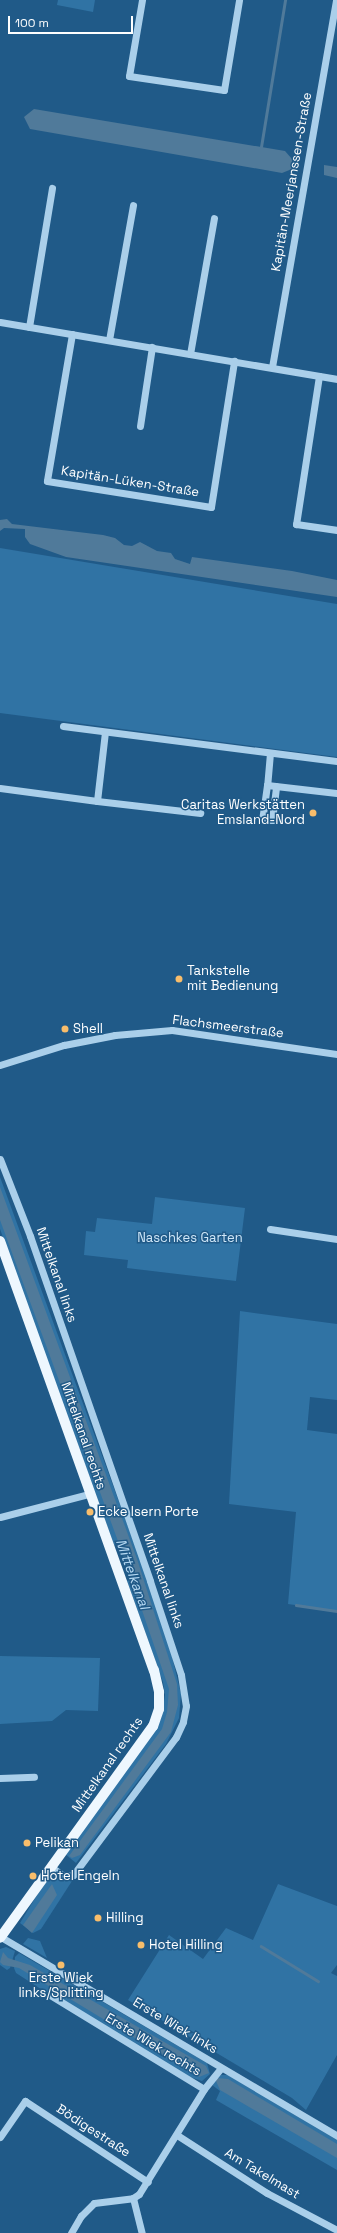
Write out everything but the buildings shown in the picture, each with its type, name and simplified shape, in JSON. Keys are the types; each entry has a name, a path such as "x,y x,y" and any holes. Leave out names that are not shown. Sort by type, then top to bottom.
{"main road":[{"name":"Mittelkanal rechts","path":"0,1241 89,1494 154,1670 159,1692 159,1709 153,1726 140,1746 51,1866 0,1938"}],"street":[{"path":"142,0 129,76 224,90 238,0"},
{"name":"Kapitän-Meerjanssen-Straße","path":"272,368 336,0"},
{"path":"29,326 52,188"},
{"path":"109,340 133,205"},
{"path":"190,354 214,218"},
{"path":"0,322 337,379"},
{"name":"Kapitän-Lüken-Straße","path":"72,334 47,481 211,507 234,361"},
{"path":"140,426 152,347"},
{"path":"319,376 296,524 337,530"},
{"path":"63,726 337,761"},
{"path":"97,801 105,732"},
{"path":"270,752 262,819 272,820 276,786"},
{"path":"267,785 337,793"},
{"path":"0,788 200,813"},
{"name":"Flachsmeerstraße","path":"0,1065 70,1043 115,1035 172,1030 337,1054"},
{"name":"Mittelkanal links","path":"0,1159 30,1236 150,1581 181,1675 186,1706 176,1738 73,1875 64,1876 51,1866"},
{"path":"270,1229 337,1240"},
{"path":"0,1517 89,1494"},
{"path":"0,1778 34,1777"},
{"name":"Erste Wiek links","path":"0,1938 337,2136"},
{"name":"Erste Wiek rechts","path":"50,1995 204,2089"},
{"path":"71,2233 81,2216 94,2203 133,2198 148,2182 204,2089 221,2068"},
{"name":"Bödigestraße","path":"0,2137 25,2102 148,2182"},
{"name":"Am Takelmast","path":"177,2135 266,2193 337,2230"},
{"path":"133,2198 142,2233"}],"green space":[{"path":"58,0 95,0 93,12 57,5"},
{"path":"0,548 337,604 337,757 0,713"},
{"path":"0,1177 148,1581 169,1644 181,1694 179,1718 166,1744 76,1863 65,1854 161,1719 165,1695 163,1682 127,1581 130,1579 122,1554 117,1544 114,1545 0,1229"},
{"name":"Naschkes Garten","path":"155,1197 245,1208 236,1281 127,1268 128,1260 84,1255 86,1231 95,1232 97,1218 152,1224"},
{"path":"240,1311 337,1324 337,1400 310,1397 307,1430 337,1434 337,1611 288,1604 296,1512 229,1504"},
{"path":"0,1656 100,1658 98,1711 66,1710 52,1721 0,1724"},
{"path":"48,1877 72,1881 41,1929 33,1933 20,1923"},
{"path":"278,1884 337,1906 337,1965 331,1973 337,1976 337,2055 306,2110 292,2098 128,2000 169,1935 203,1959 226,1928 253,1940"},
{"path":"28,1938 40,1941 47,1958 23,1944"},
{"path":"6,1947 15,1951 10,1968 7,1970 0,1965 0,1949"},
{"path":"19,1953 207,2063 210,2074 202,2081 187,2076 54,1994 47,1993 16,1973 14,1968 15,1957"},
{"path":"221,2075 228,2075 337,2140 337,2170 216,2100 220,2091 212,2085"}],"water":[{"path":"34,109 285,151 292,159 292,169 282,173 30,129 24,117"},
{"path":"324,165 337,167 337,178 324,175"},
{"path":"7,519 12,524 103,535 115,538 124,545 132,546 140,542 157,551 171,553 175,559 190,564 192,557 292,571 337,580 337,597 66,557 30,544 25,537 25,529 4,528 0,531 0,520"},
{"name":"Mittelkanal","path":"0,1187 137,1559 177,1684 178,1705 171,1732 80,1855 72,1858 69,1856 162,1729 167,1712 169,1689 122,1552 0,1220"},
{"path":"52,1884 57,1895 32,1933 23,1925"},
{"path":"3,1952 8,1958 30,1965 206,2066 209,2073 199,2077 19,1968 3,1965 0,1962"},
{"path":"217,2078 228,2079 337,2144 337,2158 220,2090 216,2081"}],"waterway":[{"path":"261,147 285,0"},
{"path":"296,1605 337,1611"},
{"path":"261,1946 318,1981"}],"place":[{"name":"Caritas Werkstätten Emsland-Nord","path":"313,813"},
{"name":"Tankstelle mit Bedienung","path":"179,979"},
{"name":"Shell","path":"65,1029"},
{"name":"Ecke Isern Porte","path":"90,1512"},
{"name":"Pelikan","path":"27,1843"},
{"name":"Hotel Engeln","path":"33,1876"},
{"name":"Hilling","path":"98,1918"},
{"name":"Hotel Hilling","path":"141,1945"},
{"name":"Erste Wiek links/Splitting","path":"61,1965"}]}
